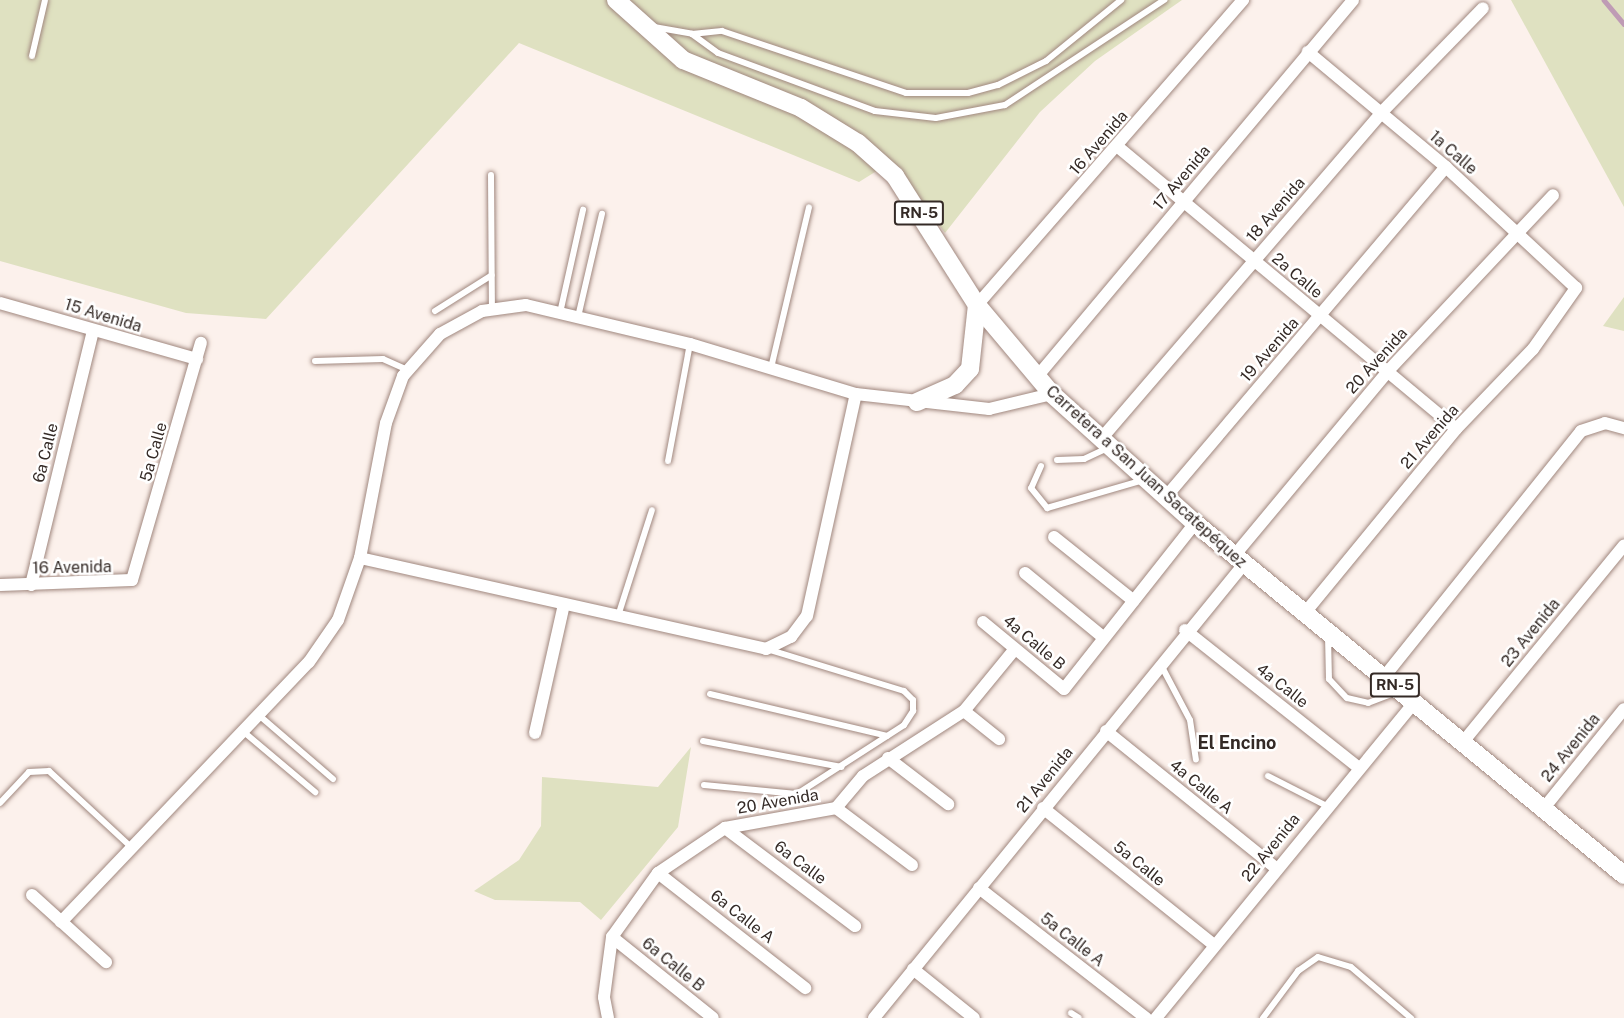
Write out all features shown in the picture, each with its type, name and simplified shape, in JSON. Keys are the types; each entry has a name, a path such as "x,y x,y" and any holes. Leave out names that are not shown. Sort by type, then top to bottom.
{"main road":[{"name":"Carretera a San Juan Sacatepéquez","path":"616,0 639,24 682,60 801,108 858,143 896,176 977,306 1052,394 1165,498 1304,614 1415,701 1624,875"},
{"path":"917,402 955,385 970,369 977,306"}],"street":[{"name":"16 Avenida","path":"977,306 1118,147 1243,0"},
{"name":"17 Avenida","path":"1036,378 1353,0"},
{"name":"18 Avenida","path":"1105,443 1253,261 1381,113 1483,8"},
{"name":"1a Calle","path":"1308,52 1446,168 1574,281"},
{"name":"2a Calle","path":"1118,147 1320,318 1456,429"},
{"name":"19 Avenida","path":"1165,498 1446,168"},
{"name":"20 Avenida","path":"1239,560 1388,372 1553,195"},
{"name":"21 Avenida","path":"1304,614 1456,429 1533,349 1574,296 1574,281"},
{"name":"15 Avenida","path":"0,303 197,359"},
{"path":"61,921 131,847 261,717 338,620 360,558 386,423 408,370 440,334 492,310 526,305 690,344 856,394 989,409 1052,394"},
{"name":"6a Calle","path":"31,585 93,330"},
{"name":"5a Calle","path":"138,569 201,343"},
{"path":"360,558 766,649 791,637 807,616 856,394"},
{"path":"1384,677 1581,431 1605,423 1624,428"},
{"path":"1025,573 1104,638 1195,523"},
{"path":"1054,537 1134,601"},
{"name":"23 Avenida","path":"1463,742 1624,546"},
{"name":"21 Avenida","path":"874,1018 1106,731 1239,560"},
{"name":"16 Avenida","path":"0,585 121,584 132,580 138,569"},
{"path":"535,733 564,604"},
{"name":"4a Calle B","path":"983,622 1064,689 1104,638"},
{"name":"4a Calle","path":"1185,630 1359,768"},
{"name":"20 Avenida","path":"608,1018 604,997 612,937 658,873 725,828 836,808 863,776 964,711 1016,649"},
{"name":"22 Avenida","path":"1156,1018 1276,868 1415,701"},
{"name":"24 Avenida","path":"1544,808 1624,709"},
{"path":"964,711 999,738"},
{"name":"4a Calle A","path":"1106,731 1276,868"},
{"path":"888,758 948,804"},
{"path":"836,808 912,865"},
{"name":"5a Calle","path":"1044,808 1214,945"},
{"name":"6a Calle","path":"725,828 855,926"},
{"name":"6a Calle A","path":"658,873 805,988"},
{"name":"5a Calle A","path":"978,888 1146,1018"},
{"path":"32,895 106,962"},
{"name":"6a Calle B","path":"612,937 713,1018"},
{"path":"914,969 974,1018"}],"lane":[{"path":"32,56 45,0"},
{"path":"639,24 692,34 722,31 906,93 968,93 1006,82 1046,61 1121,0"},
{"path":"692,34 718,53 875,111 936,118 973,115 1014,101 1164,0"},
{"path":"491,175 492,310"},
{"path":"771,368 809,207"},
{"path":"560,313 583,210"},
{"path":"578,317 602,214"},
{"path":"435,311 492,275"},
{"path":"668,461 690,344"},
{"path":"315,361 383,359 408,370"},
{"path":"1057,460 1084,459 1105,443"},
{"path":"1041,466 1031,488 1047,508 1145,480"},
{"path":"618,617 652,510"},
{"path":"1328,633 1329,679 1347,698 1368,703 1400,689"},
{"path":"704,785 797,794 887,736 913,711 913,700 904,691 766,649"},
{"path":"1160,662 1190,720 1196,760"},
{"path":"710,694 887,736"},
{"path":"261,717 333,779"},
{"path":"245,732 315,792"},
{"path":"703,741 842,767"},
{"path":"0,803 29,772 49,771 131,847"},
{"path":"1268,776 1328,806"},
{"path":"1263,1018 1298,971 1318,957 1351,967 1411,1018"},
{"path":"1071,1013 1079,1018"}],"green space":[{"path":"0,0 1182,0 1095,61 1040,112 945,233 891,162 859,182 519,43 266,319 186,313 0,261"},
{"path":"1511,0 1624,0 1624,207"},
{"path":"1624,297 1624,331 1603,326"},
{"path":"691,747 678,827 601,920 580,902 495,900 474,891 519,860 541,826 542,777 658,787"}],"waterway":[{"path":"1604,0 1624,24"}],"district":[{"name":"El Encino","path":"1237,743"}]}
